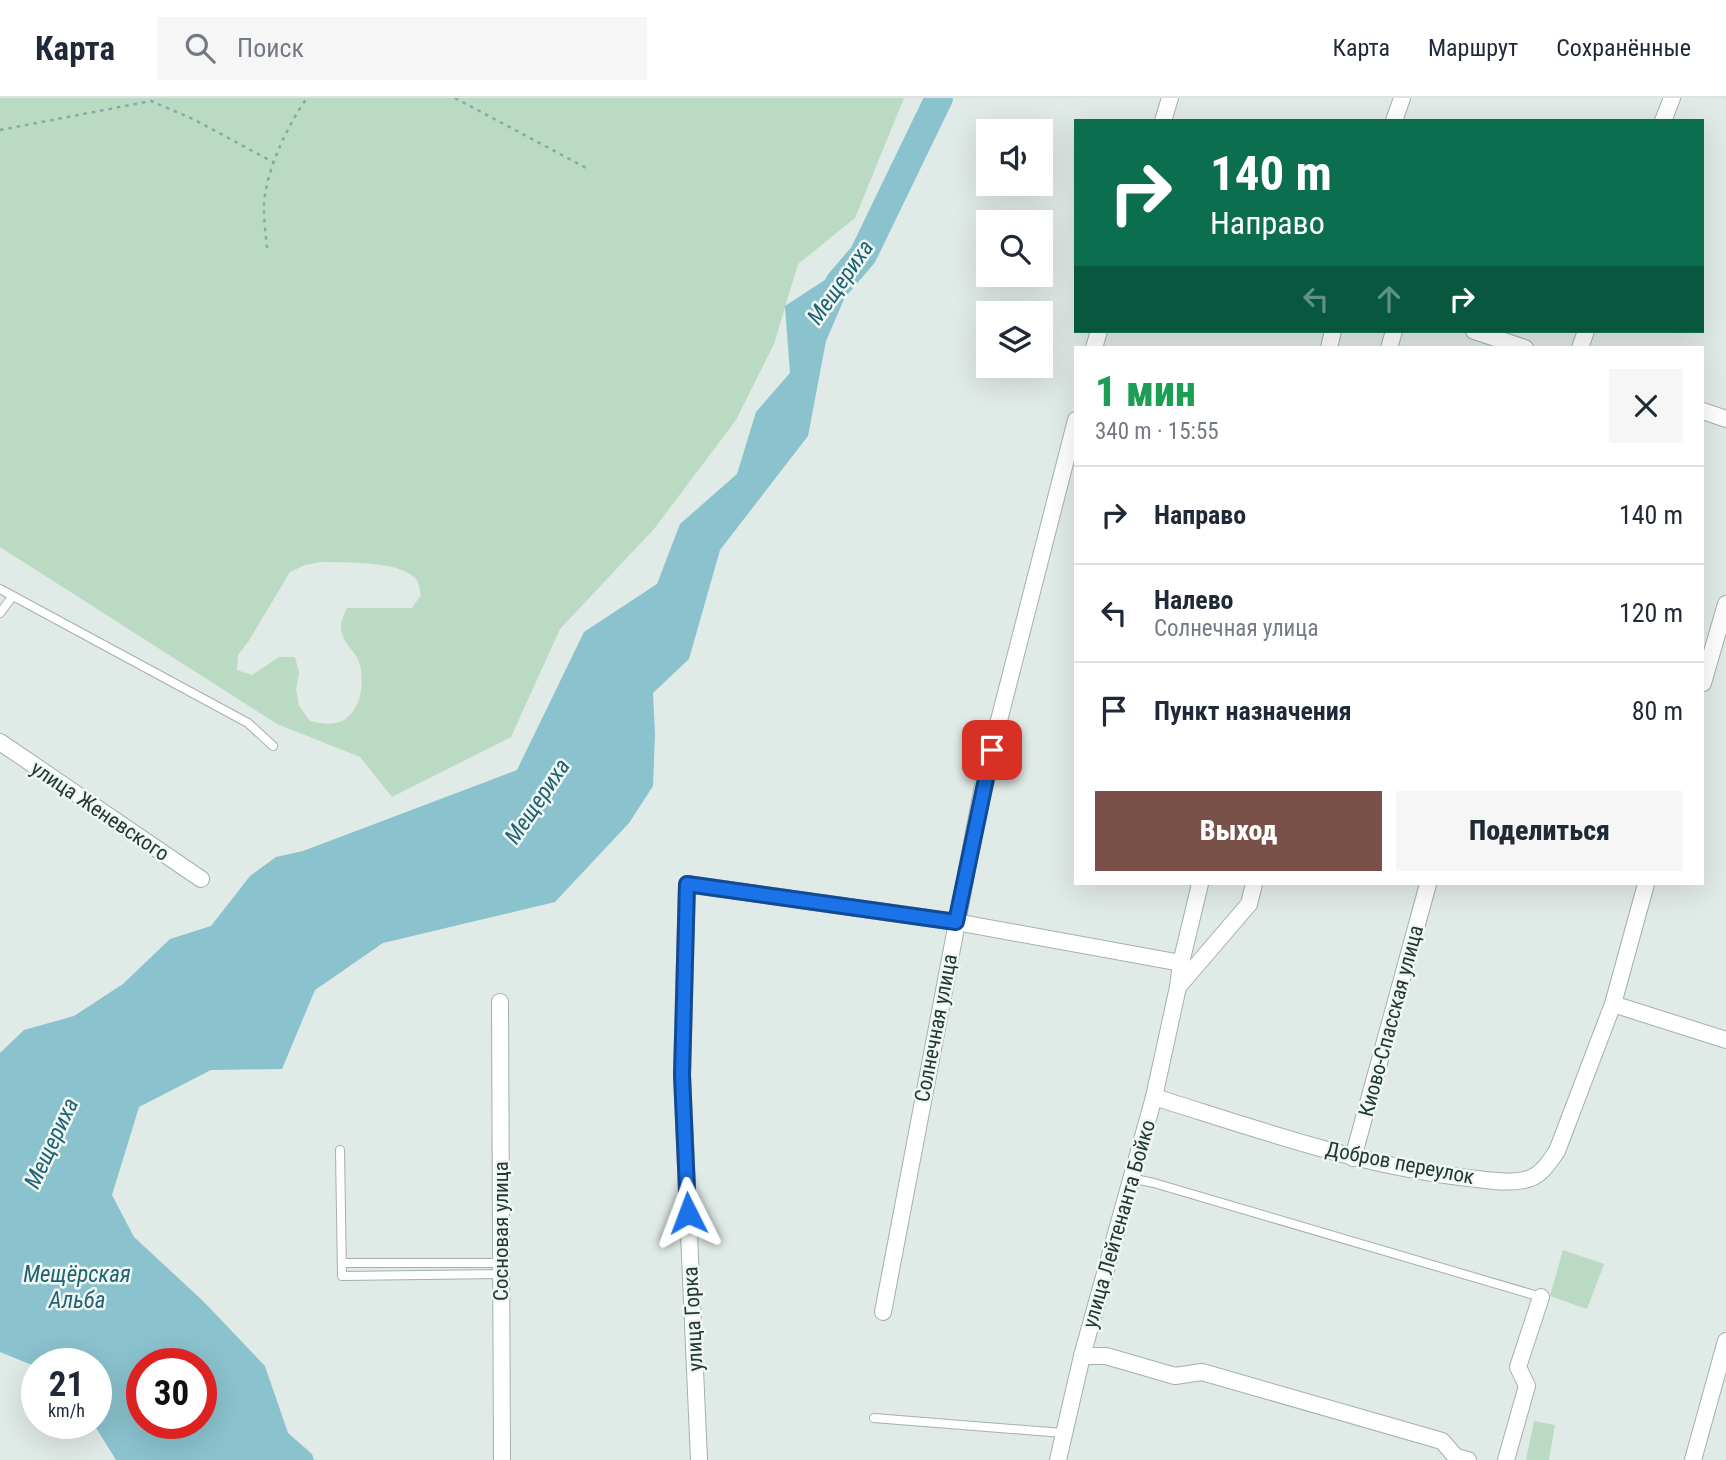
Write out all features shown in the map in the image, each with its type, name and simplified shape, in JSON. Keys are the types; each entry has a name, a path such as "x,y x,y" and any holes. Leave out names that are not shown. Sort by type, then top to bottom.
{"street":[{"path":"1164,119 1170,98"},
{"path":"1395,119 1402,98"},
{"path":"1664,119 1672,98"},
{"path":"1480,333 1519,346"},
{"path":"1704,411 1726,419"},
{"name":"Солнечная улица","path":"883,1312 985,775 1074,427"},
{"path":"1704,680 1726,604"},
{"name":"улица Женевского","path":"0,742 201,879"},
{"name":"улица Горка","path":"699,1460 682,1075 687,884 956,922"},
{"name":"улица Лейтенанта Бойко","path":"1058,1460 1082,1356 1154,1097 1200,885"},
{"path":"1178,987 1249,904 1254,885"},
{"name":"Киово-Спасская улица","path":"1353,1158 1428,885"},
{"path":"1646,885 1613,1004 1726,1040"},
{"path":"956,922 1181,963"},
{"name":"Сосновая улица","path":"500,1002 502,1460"},
{"name":"Добров переулок","path":"1154,1097 1353,1158 1453,1176 1500,1181 1532,1177 1546,1167 1556,1151 1613,1004"},
{"path":"1506,1460 1527,1386 1518,1367 1541,1297"},
{"path":"1693,1460 1726,1341"},
{"path":"1082,1356 1106,1356 1175,1376 1202,1371 1442,1441 1456,1457 1468,1460"}],"lane":[{"path":"0,589 248,723 273,746"},
{"path":"0,613 12,597"},
{"path":"340,1150 342,1263 501,1268"},
{"path":"1130,1178 1541,1297"},
{"path":"874,1418 1063,1433"}],"path":[{"path":"268,248 263,208 273,162 296,113 307,98"},
{"path":"456,98 590,170"},
{"path":"0,130 150,101 193,119 273,162"}],"green space":[{"path":"0,98 904,98 855,218 798,264 774,344 736,420 654,529 560,629 511,737 392,797 360,757 277,724 0,547","holes":["321,562 397,568 416,579 421,595 412,608 347,608 341,631 359,662 362,686 358,703 349,716 338,723 330,724 310,721 299,706 296,690 299,673 295,657 279,657 252,675 237,670 238,655 290,572"]},
{"path":"1563,1250 1604,1264 1587,1309 1550,1296"},
{"path":"1534,1421 1555,1425 1549,1460 1526,1460"}],"water":[{"name":"Мещёрская Альба","path":"863,255 826,341 808,436 720,550 689,659 653,693 653,786 629,823 555,902 383,943 315,990 282,1069 211,1070 139,1107 112,1195 134,1237 203,1301 265,1366 288,1433 312,1454 314,1460 116,1460 103,1439 112,1439 112,1348 21,1348 21,1361 0,1352 0,1053 24,1030 74,1016 123,984 170,939 211,926 250,876 276,857 303,851 517,770 584,632 657,584 680,524 737,474 756,412 790,373 785,306"}],"waterway":[{"name":"Мещериха","path":"839,283 863,255 939,98"}],"route":[{"path":"688,1213 682,1075 687,884 956,922 992,750"}]}
